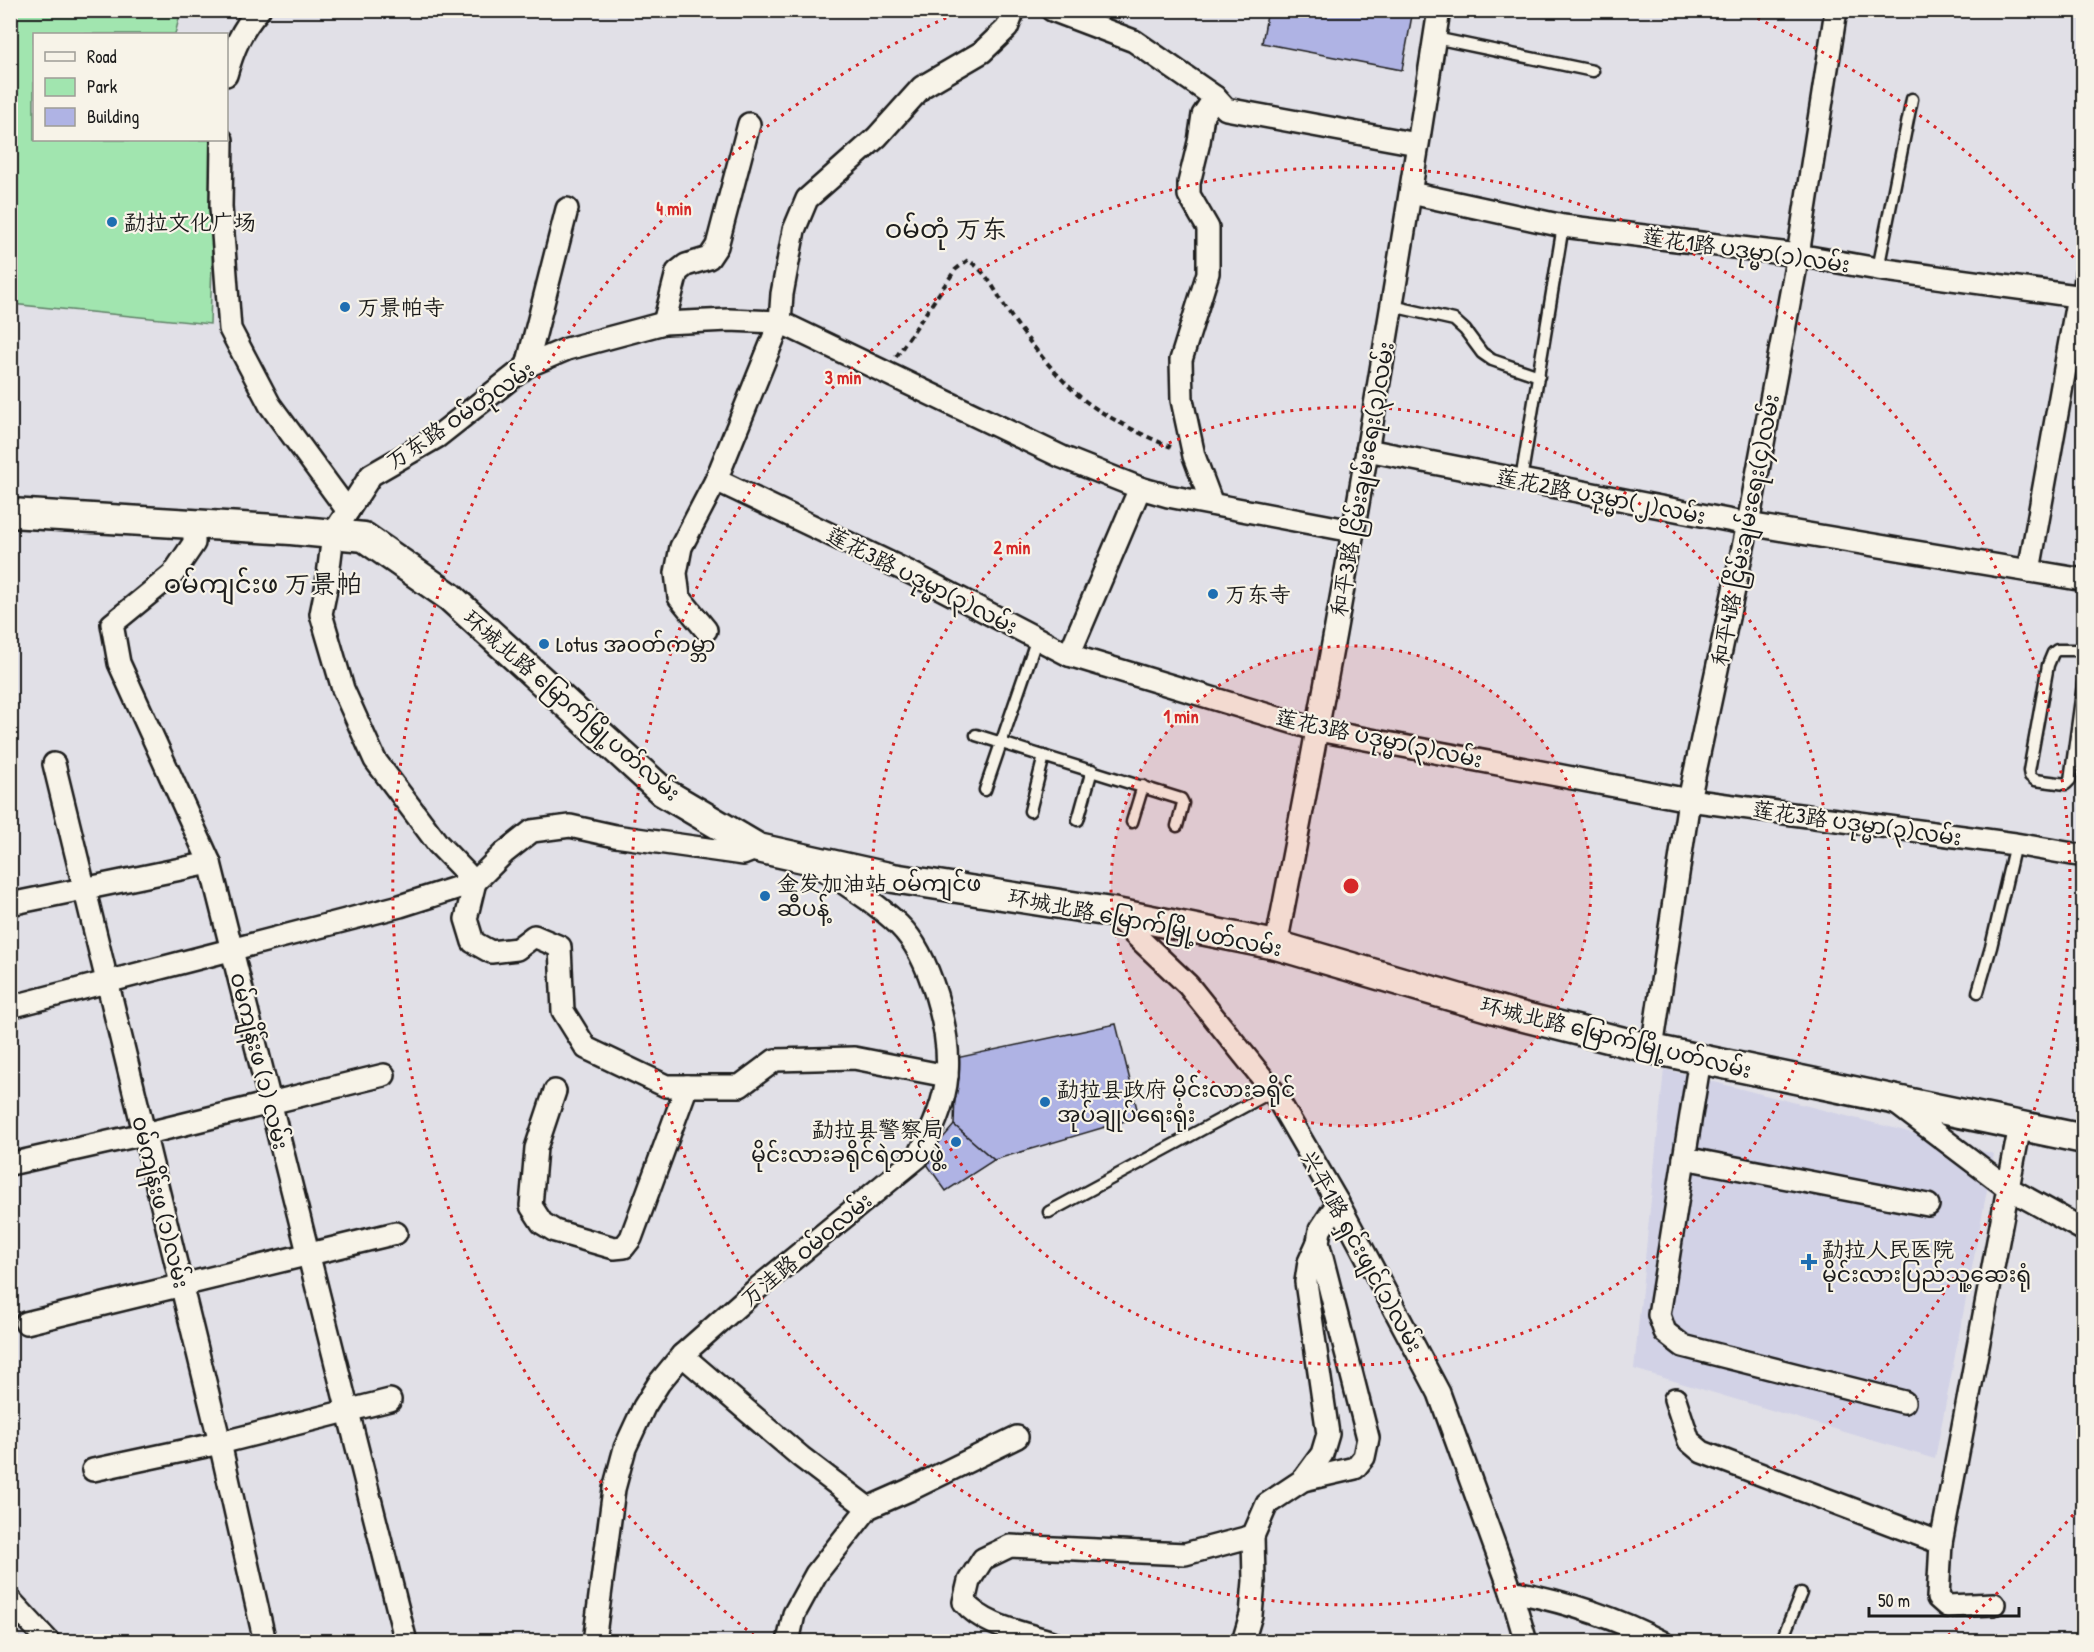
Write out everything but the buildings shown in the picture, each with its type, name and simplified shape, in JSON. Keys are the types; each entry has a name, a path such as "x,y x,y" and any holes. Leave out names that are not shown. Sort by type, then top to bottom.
{"street":[{"path":"228,69 236,43 259,10"},
{"path":"706,630 679,597 676,573 681,547 716,480 780,322 782,294 794,230 807,200 877,137 922,87 982,52 1007,28 1014,10"},
{"path":"1052,10 1134,41 1215,97 1226,109 1418,144"},
{"name":"和平3路 ငြိမ်းချမ်းရေး(၃)လမ်း","path":"1276,945 1318,730 1353,531 1411,193 1439,10"},
{"name":"和平4路 ငြိမ်းချမ်းရေး(၄)လမ်း","path":"1652,1049 1689,800 1748,524 1798,255 1836,10"},
{"path":"1212,504 1194,456 1182,400 1180,360 1208,273 1208,228 1189,195 1189,183 1203,115 1215,97"},
{"path":"664,323 677,272 686,266 709,258 717,246 749,124"},
{"path":"222,141 221,207 230,329 270,405 341,522 321,614 343,689 375,760 438,844 475,882"},
{"name":"莲花1路 ပဒုမ္မာ(၁)လမ်း","path":"1411,193 1563,226 1798,255 1878,269 2081,296"},
{"path":"527,366 567,209"},
{"path":"2030,571 2081,296"},
{"name":"万东路 ဝမ်တုံလမ်း","path":"341,522 371,475 437,437 527,366 567,349 664,323 729,320 780,322"},
{"path":"780,322 1062,457 1140,488 1168,496 1353,531"},
{"name":"莲花2路 ပဒုမ္မာ(၂)လမ်း","path":"1367,450 1748,524 2084,580"},
{"name":"莲花3路 ပဒုမ္မာ(၃)လမ်း","path":"716,480 913,574 1069,655 1318,730 1689,800 2015,844 2084,856"},
{"path":"1069,655 1140,488"},
{"name":"环城北路 မြောက်မြို့ပတ်လမ်း","path":"10,513 194,524 341,522 450,597 663,792 758,848 893,878 1111,912 1276,945 1512,1014 1652,1049 2084,1139"},
{"name":"ဝမ်ကျိန်းဖ (၁) လမ်း","path":"194,524 194,543 173,574 112,624 119,663 210,863 406,1641"},
{"name":"ဝမ်ကျိန်းဖ (၁)လမ်း","path":"54,764 220,1443 265,1641"},
{"path":"10,1006 400,906 475,882 504,853 532,831 570,826 615,836 743,854 758,848"},
{"name":"万洼路 ဝမ်ဝလမ်း","path":"594,1641 614,1489 625,1448 644,1407 659,1383 682,1355 759,1287 918,1158 942,1101 947,1076 941,1009 914,944 900,926 876,905 809,860"},
{"path":"10,904 84,891 210,863"},
{"path":"475,882 466,919 473,942 491,952 517,949 534,936 560,947 563,1011 586,1048 666,1086 740,1086 775,1060 854,1058 947,1076"},
{"name":"兴平1路 ရှင်းဖျင်(၁)လမ်း","path":"1111,912 1188,985 1273,1091 1338,1203 1439,1394 1511,1591 1526,1641"},
{"path":"1700,1059 1659,1315 1665,1332 1683,1346 1904,1402"},
{"path":"10,1164 144,1134 384,1075"},
{"path":"555,1091 536,1148 531,1206 542,1223 555,1231 614,1248 624,1247 632,1238 687,1086"},
{"path":"1890,1098 2008,1188 2084,1230"},
{"path":"1994,1604 1947,1606 1938,1598 1941,1543 2019,1126"},
{"path":"1684,1158 1928,1205"},
{"path":"1303,1480 1322,1454 1328,1434 1306,1282 1309,1262 1318,1242 1320,1230 1338,1203"},
{"path":"26,1323 396,1233"},
{"path":"1243,1641 1251,1615 1254,1581 1253,1536 1267,1503 1303,1480 1356,1468 1364,1457 1368,1438 1318,1242"},
{"path":"682,1355 801,1457 868,1508"},
{"path":"1675,1399 1689,1441 1702,1452 1941,1543"},
{"path":"93,1470 220,1443 390,1400"},
{"path":"788,1641 794,1614 816,1574 868,1508 1017,1437"},
{"path":"1052,1641 987,1621 972,1612 964,1602 969,1581 983,1559 1010,1546 1185,1554 1253,1536"},
{"path":"1511,1591 1555,1599 1633,1626 1662,1641"},
{"path":"10,1600 49,1641"}],"lane":[{"path":"1435,38 1593,71"},
{"path":"1878,269 1912,99"},
{"path":"1521,480 1563,226"},
{"path":"2081,296 2084,250"},
{"path":"1392,306 1454,320 1465,330 1482,353 1492,360 1539,376"},
{"path":"985,790 1036,638"},
{"path":"2084,650 2057,650 2053,653 2048,665 2029,771 2030,776 2035,780 2066,784 2070,780 2084,677"},
{"path":"976,735 1181,799 1183,803 1177,826"},
{"path":"1030,811 1044,756"},
{"path":"1078,820 1092,770"},
{"path":"1132,822 1143,786"},
{"path":"1978,992 1994,936 2015,844"},
{"path":"1049,1212 1273,1091"},
{"path":"1781,1641 1801,1593"}],"path":[{"path":"885,372 955,270 968,260 987,276 1002,304 1039,355 1080,397 1116,420 1194,456"}],"shaded area":[{"name":"勐拉人民医院 မိုင်းလားပြည်သူ့ဆေးရုံ","path":"1664,1069 1994,1154 1935,1459 1634,1369"}],"green space":[{"name":"勐拉文化广场","path":"11,11 181,11 175,33 33,33 33,141 216,141 210,324 11,304"}],"place":[{"name":"勐拉文化广场","path":"112,222"},
{"name":"万景帕寺","path":"345,307"},
{"name":"万东寺","path":"1213,594"},
{"name":"Lotus အဝတ်ကမ္ဘာ","path":"544,644"},
{"name":"金发加油站 ဝမ်ကျင်ဖ ဆီပန့်","path":"765,896"},
{"name":"勐拉县政府 မိုင်းလားခရိုင် အုပ်ချုပ်ရေးရုံး","path":"1045,1102"},
{"name":"勐拉县警察局 မိုင်းလားခရိုင်ရဲတပ်ဖွဲ့","path":"956,1142"},
{"name":"勐拉人民医院 မိုင်းလားပြည်သူ့ဆေးရုံ","path":"1809,1262"}],"district":[{"name":"ဝမ်တုံ 万东","path":"946,228"},
{"name":"ဝမ်ကျင်းဖ 万景帕","path":"263,583"}]}
